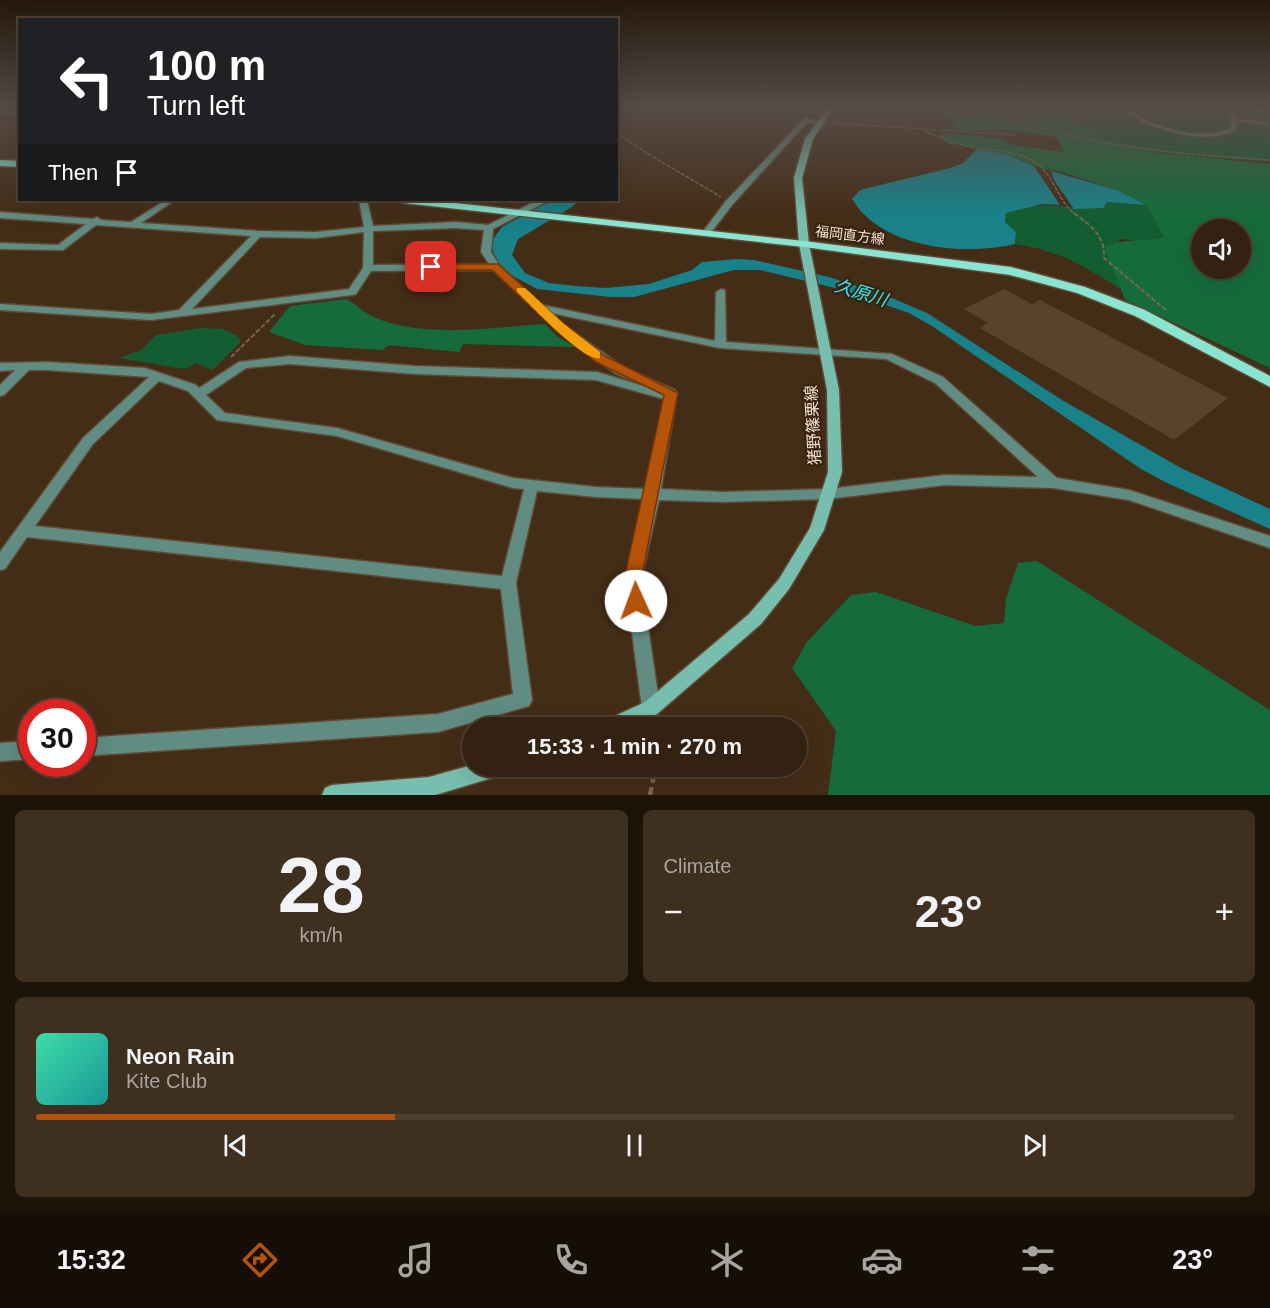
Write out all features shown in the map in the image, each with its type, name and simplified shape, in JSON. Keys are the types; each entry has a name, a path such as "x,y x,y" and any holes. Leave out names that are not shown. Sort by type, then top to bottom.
{"main road":[{"name":"猪野篠栗線","path":"632,717 651,708 740,632 776,593 817,530 835,472 833,390 804,244 798,178 808,143"},
{"path":"0,163 18,164"},
{"name":"福岡直方線","path":"413,201 706,232 1037,277 1102,298 1182,334 1270,382"},
{"path":"332,795 429,787 464,777"}],"street":[{"path":"706,232 729,203 784,143"},
{"path":"135,223 169,201"},
{"path":"0,307 151,317 352,292 368,268 369,230 363,201"},
{"path":"0,215 97,220 258,234 316,235 456,225 489,228 541,201"},
{"path":"0,246 60,248 97,220"},
{"path":"489,228 486,252 495,267 560,327 601,359 671,393"},
{"path":"182,313 258,234"},
{"path":"368,268 495,267"},
{"path":"720,345 721,292"},
{"path":"542,308 720,345 888,356 939,380 1053,483"},
{"path":"199,394 243,365 290,360 416,370 597,376 662,396 671,393"},
{"path":"0,367 26,366 145,372 192,388 221,417 337,432 513,483 723,497 828,494 945,480 1053,483 1129,495 1270,542"},
{"path":"0,392 26,366"},
{"path":"0,564 88,441 157,376"},
{"path":"651,708 633,580 671,393"},
{"path":"96,746 438,723 523,700 508,583 532,485"},
{"path":"23,531 508,583"},
{"path":"0,752 18,751"}],"path":[{"path":"631,143 699,182 729,203"},
{"path":"956,143 1020,156 1046,171 1068,209 1079,215 1102,239 1104,258 1173,316 1186,332 1182,334"},
{"path":"1111,143 1149,150 1270,160"},
{"path":"247,341 290,300"},
{"path":"650,795 654,777"}],"green space":[{"path":"948,143 1012,145 1064,152 1060,143 1115,143 1158,153 1270,164 1270,368 1125,300 1104,247 1119,242 1164,237 1146,205 1117,190 1059,171 1044,169 1006,154"},
{"path":"1116,143 1270,143 1270,162 1174,154"},
{"path":"1106,202 1146,205 1164,237 1143,241 1120,239 1110,258 1120,289 1070,260 1044,250 1015,244 1016,232 1005,222 1006,213 1030,206 1102,208"},
{"path":"347,299 374,317 414,328 458,330 545,324 558,337 576,347 463,344 459,352 389,345 382,350 305,345 269,332 290,306"},
{"path":"201,328 223,329 238,336 241,342 212,370 196,363 185,369 119,358 141,350 156,335"},
{"path":"1037,561 1270,710 1270,795 828,795 836,731 792,668 807,642 851,595 876,592 975,626 1004,623 1006,599 1018,563"}],"water":[{"path":"977,149 1006,154 1034,166 1060,205 1042,204 1006,213 1005,222 1016,232 1015,244 972,249 926,245 883,229 866,216 852,199 860,190 963,163"},
{"path":"1051,171 1117,190 1146,205 1107,202 1103,208 1074,209 1054,180"},
{"name":"久原川","path":"550,201 578,201 572,207 518,239 512,255 525,273 549,283 606,288 649,284 692,270 702,262 737,259 754,260 829,277 887,296 927,313 1062,400 1181,468 1270,509 1270,529 1141,469 932,326 909,313 835,288 760,270 734,270 634,297 610,297 537,289 511,275 497,262 492,248 493,239 502,227"}],"building":[{"path":"1004,289 1032,304 1040,300 1228,398 1174,440 980,328 988,323 964,309"}],"slow traffic":[{"path":"521,290 560,327 596,355"}],"route":[{"path":"431,267 495,267 560,327 601,359 671,393 633,580 636,601"}]}
